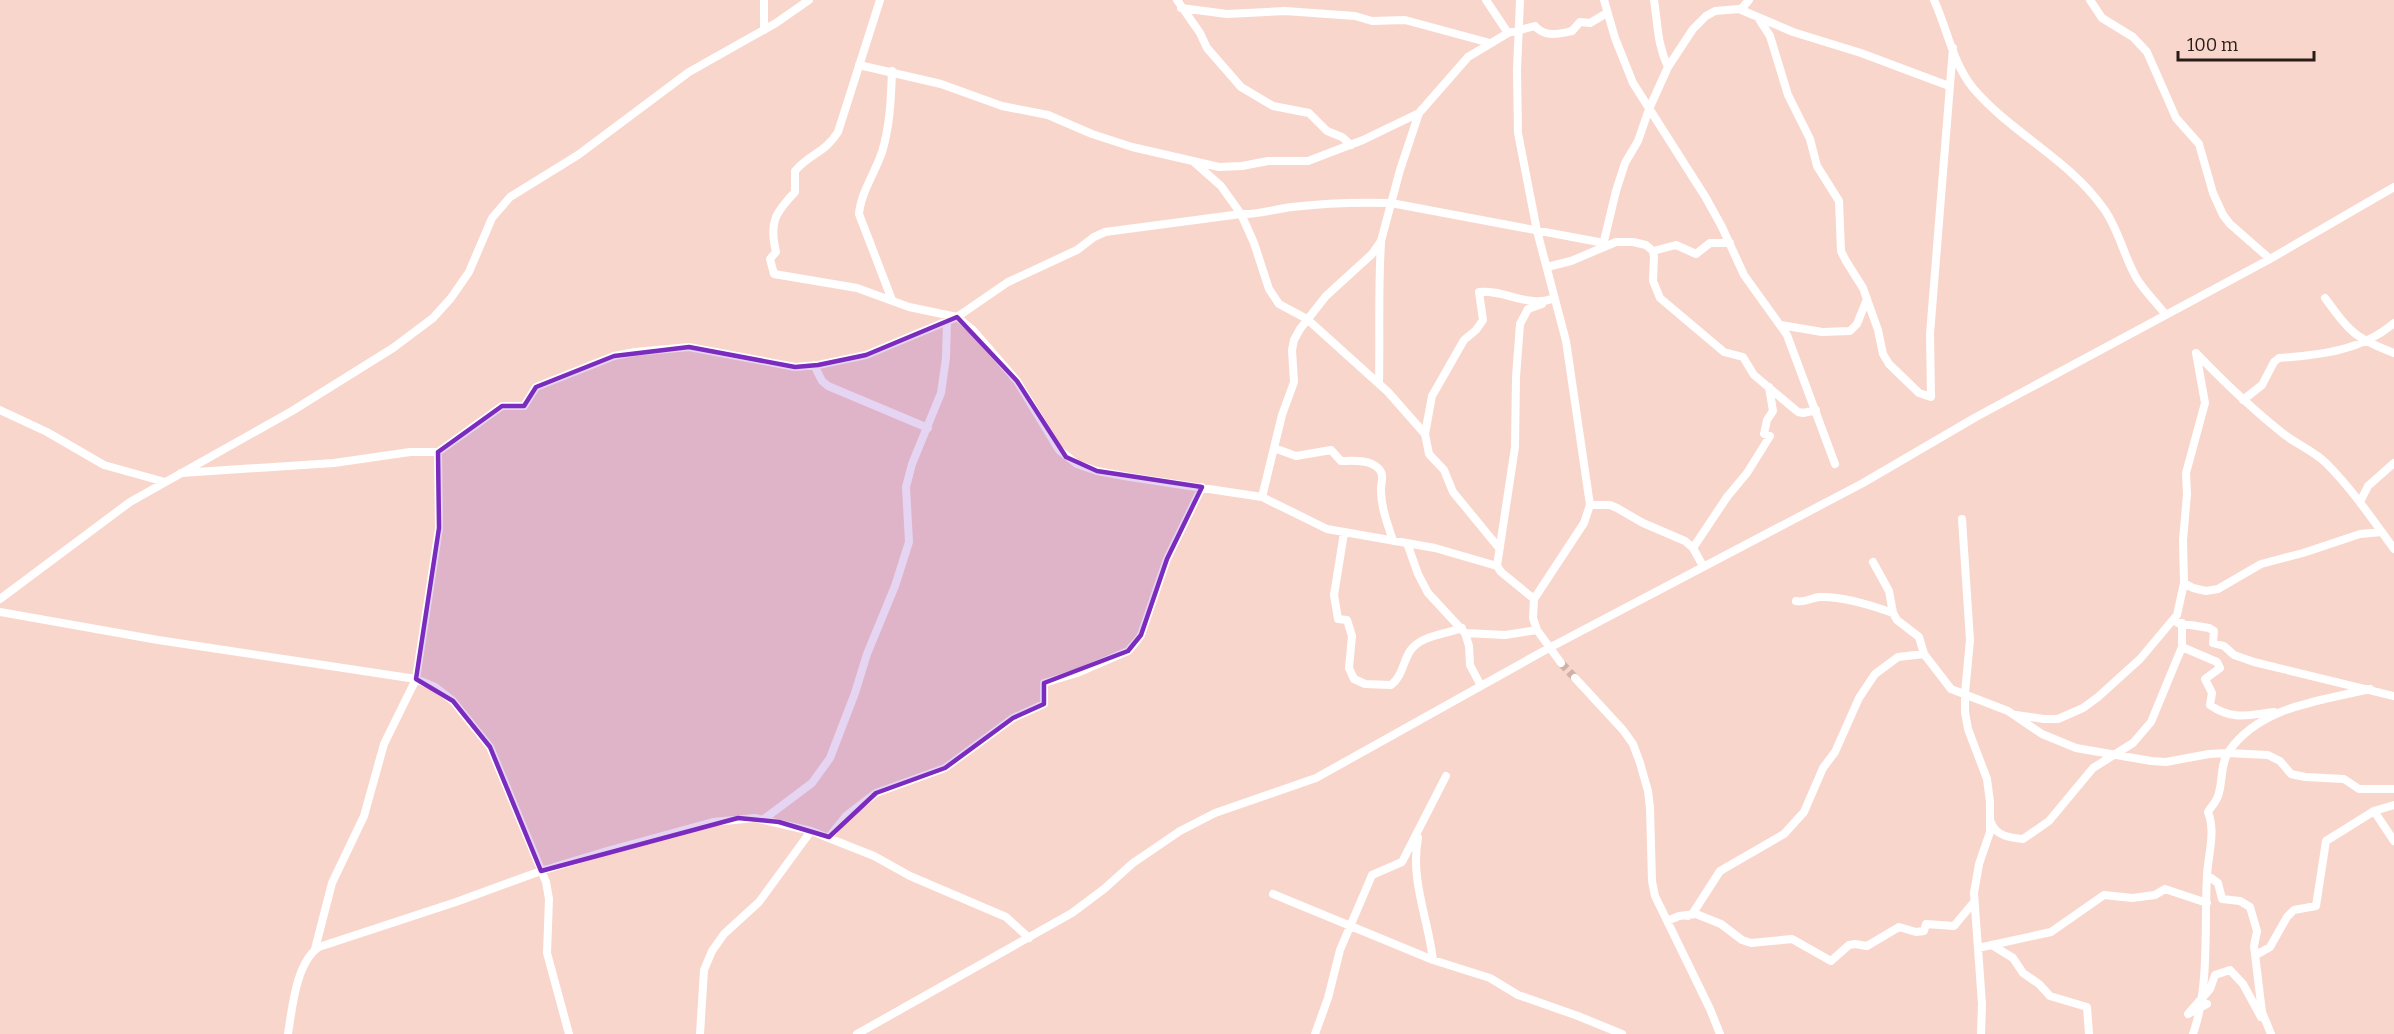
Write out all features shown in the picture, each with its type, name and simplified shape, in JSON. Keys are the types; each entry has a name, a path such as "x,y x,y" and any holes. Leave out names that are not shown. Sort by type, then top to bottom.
{"street":[{"path":"764,0 764,30"},
{"path":"0,599 130,502 292,411 393,348 433,318 451,298 468,273 492,218 510,197 578,155 689,72 764,30 809,0"},
{"path":"880,0 838,132 830,145 802,162 795,171 795,192 777,212 773,227 776,252 770,259 774,274 857,288 909,307 957,316 973,330 1017,381 1066,458 1097,471 1262,497 1327,529 1435,548 1497,566"},
{"path":"1486,0 1508,33"},
{"path":"1520,0 1518,133 1537,231 1566,341 1590,505 1584,523 1534,599 1533,618 1537,630 1561,663"},
{"path":"1604,0 1629,73 1649,109 1686,165 1730,243 1748,281 1781,325 1792,347 1805,389 1816,411 1835,464"},
{"path":"1654,0 1658,35 1662,54 1668,67"},
{"path":"1742,8 1749,0"},
{"path":"1934,0 1971,86 2000,116 2046,151 2075,177 2104,209 2137,279 2166,315"},
{"path":"2090,0 2102,18 2133,37 2147,52 2176,118 2199,144 2213,194 2223,215 2229,224 2270,259"},
{"path":"1179,4 1227,14 1285,11 1355,16 1372,21 1405,20 1490,43"},
{"path":"1179,4 1200,33 1207,48 1241,87 1273,106 1309,113 1327,131 1342,137 1351,145"},
{"path":"1603,245 1623,170 1638,141 1649,109 1668,67 1693,29 1709,14 1721,9 1739,9 1759,20 1819,42 1861,53 1949,86"},
{"path":"859,65 941,84 1002,106 1048,115 1112,142 1195,163 1222,167 1268,161 1308,162 1351,145 1419,113 1468,57 1508,33 1535,26 1540,32 1553,35 1572,31 1580,22 1590,23 1607,13"},
{"path":"1759,20 1770,36 1791,100 1810,139 1817,166 1839,201 1841,251 1863,288 1878,330 1885,359 1919,393 1930,397 1930,334 1953,48"},
{"path":"892,71 888,129 871,182 861,198 859,214 892,300"},
{"path":"1379,384 1378,283 1381,241 1419,113"},
{"path":"1195,163 1221,186 1241,214 1254,243 1269,289 1279,304 1307,318 1379,384 1425,434"},
{"path":"857,1034 1072,913 1133,863 1180,831 1215,813 1316,778 1549,648 1863,483 1976,417 2270,259 2394,187"},
{"path":"181,473 334,463 410,452 438,452 502,406 524,406 536,387 614,356 689,346 795,367 866,355 957,316 1008,282 1077,250 1105,232 1241,214 1257,215 1288,207 1331,203 1391,203 1486,219 1603,245"},
{"path":"1262,497 1274,447 1294,382 1292,350 1294,340 1307,318 1326,296 1372,254 1381,241"},
{"path":"1547,267 1571,261 1603,245 1616,242 1646,245 1653,251 1655,262 1653,281 1660,298 1724,352 1743,357 1754,375 1798,412 1816,411"},
{"path":"1653,251 1676,245 1696,254 1710,243 1730,243"},
{"path":"1499,548 1453,492 1444,470 1430,454 1425,434 1432,396 1464,340 1484,320 1483,308 1477,294 1497,292 1543,303"},
{"path":"1534,599 1501,572 1497,566 1515,447 1516,376 1520,324 1528,309 1554,298"},
{"path":"2325,298 2343,323 2364,342 2394,353"},
{"path":"1781,325 1822,332 1850,331 1857,324 1867,299"},
{"path":"764,819 812,783 830,758 867,654 903,565 909,534 906,487 912,464 941,393 945,373 947,321"},
{"path":"2242,400 2262,385 2274,362 2279,358 2337,352 2364,342 2392,326"},
{"path":"1990,818 1993,828 2000,834 2023,839 2049,821 2093,768 2133,743 2151,722 2182,647 2178,622 2184,583 2186,473 2205,403 2196,353 2242,400 2287,437 2313,451 2326,463 2360,502 2394,549"},
{"path":"814,365 822,381 828,386 928,428"},
{"path":"1693,548 1726,497 1747,473 1770,436 1764,434 1767,420 1773,411 1769,387"},
{"path":"0,410 47,432 104,465 165,482"},
{"path":"1274,447 1296,456 1331,450 1341,461 1365,462 1378,468 1383,476 1381,490 1383,510 1393,541"},
{"path":"288,1034 301,972 315,949 332,883 364,816 384,744 416,679 439,528 438,452"},
{"path":"2360,502 2368,486 2394,463"},
{"path":"829,837 846,816 876,793 945,768 1013,718 1044,704 1044,683 1077,673 1128,651 1140,635 1167,559 1202,487"},
{"path":"1590,505 1610,505 1643,523 1685,541 1693,548 1703,566"},
{"path":"1962,519 1970,640 1965,693 1968,729 1989,784 1990,832 1976,878 1974,901 1982,1005 1981,1034"},
{"path":"2184,583 2206,591 2218,589 2261,564 2360,534 2382,532"},
{"path":"1344,533 1334,603 1338,619 1347,620 1352,636 1349,668 1354,679 1365,684 1391,685 1398,678 1413,648 1430,637 1464,630 1514,635 1537,630"},
{"path":"1407,543 1418,574 1428,593 1464,630 1470,646 1470,665 1480,686"},
{"path":"1873,562 1889,591 1893,613 1919,637 1924,654 1952,689 2015,715 2042,734 2059,742 2113,756 2166,762 2227,753 2268,755 2280,761 2291,774 2305,777 2344,778 2359,789 2394,789"},
{"path":"1796,601 1819,597 1832,598 1893,613"},
{"path":"0,612 158,640 416,679 435,687 453,701 490,747 541,871 549,899 547,953 569,1034"},
{"path":"2178,622 2209,628 2214,631 2212,643 2224,646 2234,655 2254,662 2301,672 2320,680 2394,696"},
{"path":"2015,715 2058,719 2083,708 2140,659 2178,622"},
{"path":"2182,647 2217,662 2220,668 2205,679 2212,693 2210,705 2224,715 2280,711 2370,689"},
{"path":"1688,916 1693,913 1720,871 1777,838 1804,812 1823,768 1835,752 1859,698 1875,674 1898,657 1924,654"},
{"path":"1575,678 1623,730 1637,753 1648,791 1652,882 1660,908 1720,1034"},
{"path":"2193,1034 2201,1003 2207,875 2212,825 2208,812 2218,797 2227,753 2258,724 2280,711"},
{"path":"1315,1034 1328,998 1340,950 1372,875 1402,862 1446,776"},
{"path":"2256,955 2271,947 2287,917 2294,910 2316,906 2326,841 2374,811 2394,805"},
{"path":"2374,811 2394,840"},
{"path":"315,949 541,871 713,822 738,818 764,819 829,837 874,856 957,898 1006,917 1029,938"},
{"path":"1421,827 1416,848 1415,870 1430,932 1433,960"},
{"path":"700,1034 704,970 712,951 724,934 759,902 811,831"},
{"path":"2207,875 2218,883 2222,899 2240,901 2250,907 2257,931 2254,946 2262,1012 2266,1026"},
{"path":"1978,948 2051,932 2104,895 2132,898 2155,895 2165,889 2206,903"},
{"path":"1273,894 1433,960 1490,978 1518,995 1622,1034"},
{"path":"1667,921 1679,916 1696,914 1721,924 1742,940 1751,943 1792,939 1831,961 1849,945 1867,946 1899,927 1916,932 1924,931 1926,924 1954,926 1974,901"},
{"path":"1992,945 2013,958 2023,973 2039,984 2050,996 2087,1007 2089,1034"},
{"path":"2201,1003 2207,1004 2188,1014 2210,989 2215,975 2230,970 2242,984 2271,1034"}],"highlighted area":[{"path":"957,317 1017,381 1066,457 1097,471 1202,487 1167,559 1141,635 1128,651 1044,683 1044,704 1013,718 945,768 876,793 829,837 779,822 738,818 541,871 490,747 453,701 416,679 439,528 438,452 502,406 524,406 536,387 614,356 689,347 795,367 818,365 866,355"}],"tunnel":[{"path":"1561,663 1575,678"}]}
